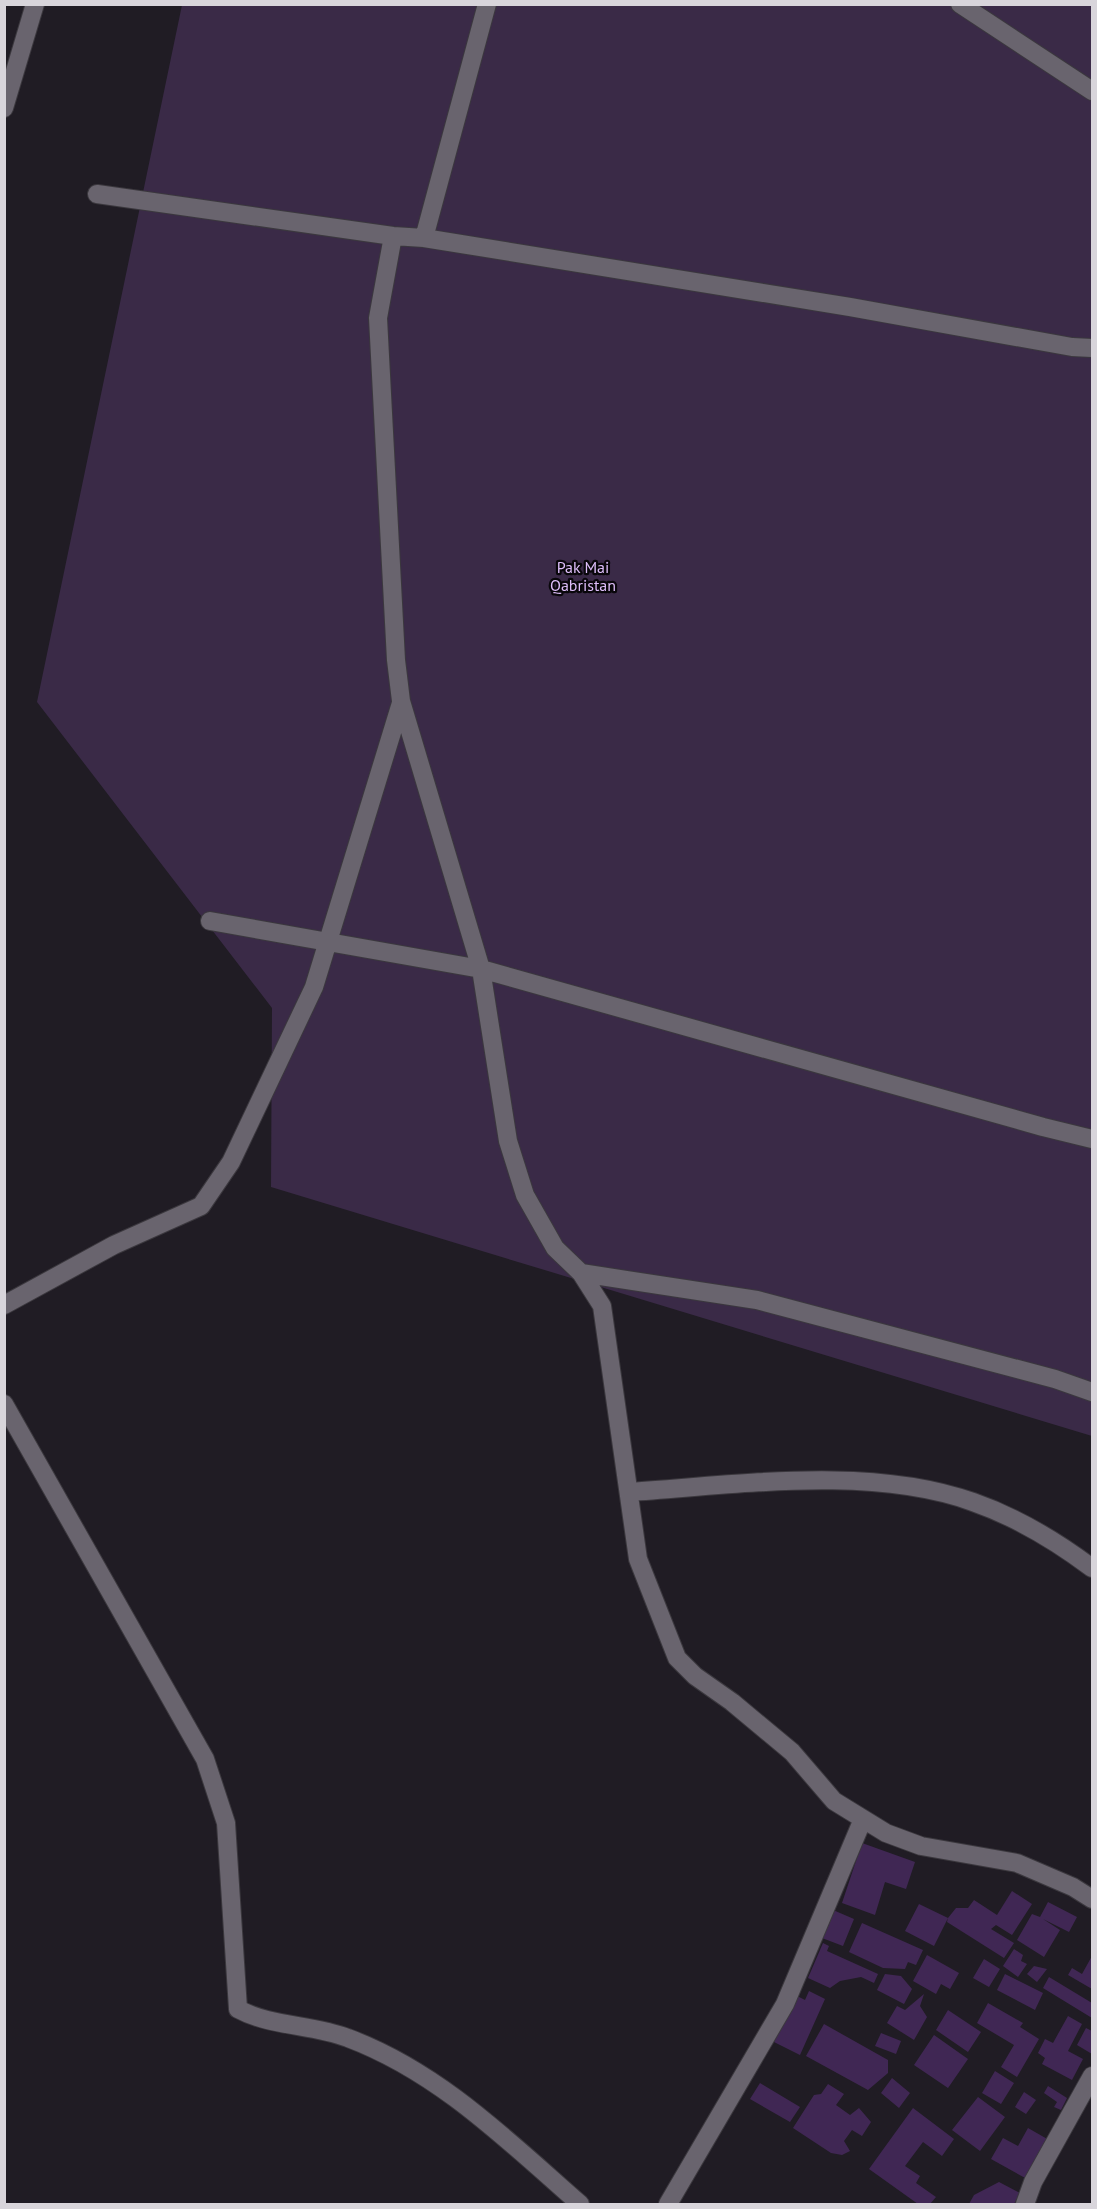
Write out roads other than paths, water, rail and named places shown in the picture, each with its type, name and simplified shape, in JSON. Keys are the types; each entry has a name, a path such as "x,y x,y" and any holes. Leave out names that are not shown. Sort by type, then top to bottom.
{"street":[{"path":"4,108 35,4"},
{"path":"424,238 487,4"},
{"path":"960,4 1092,91"},
{"path":"97,194 393,236 424,238 850,307 1072,347 1092,348"},
{"path":"393,236 378,318 396,660 401,701 481,969 508,1142 525,1195 555,1248 581,1273 602,1306 638,1559 677,1658 695,1676 732,1702 792,1752 834,1801 863,1820 886,1833 921,1846 1017,1863 1073,1887 1092,1899"},
{"path":"4,1305 114,1245 201,1206 231,1162 314,987 401,701"},
{"path":"210,921 330,940 481,969 1043,1128 1092,1139"},
{"path":"581,1273 757,1300 1055,1379 1092,1392"},
{"path":"4,1404 204,1759 226,1823 238,2009 347,2037 411,2068 473,2110 580,2205"},
{"path":"629,1492 830,1479 915,1488 972,1501 1013,1518 1092,1568"},
{"path":"668,2205 785,2004 863,1820"},
{"path":"1025,2205 1033,2182 1092,2076"}],"park label":[{"name":"Pak Mai Qabristan","path":"583,576"}]}
